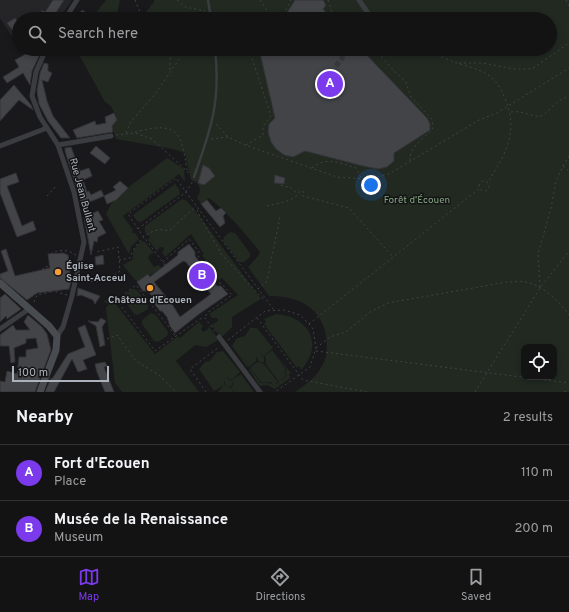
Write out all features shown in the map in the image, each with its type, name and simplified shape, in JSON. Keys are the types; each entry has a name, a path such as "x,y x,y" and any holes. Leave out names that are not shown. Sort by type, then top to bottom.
{"main road":[{"path":"0,283 49,326 57,336 56,350 40,392"}],"street":[{"path":"69,12 77,0"},
{"path":"360,0 368,12"},
{"name":"Rue Jean Bullant","path":"43,56 36,72 32,96 40,117 58,145 74,192 84,234 81,259 72,296 63,327 57,336"},
{"path":"0,146 47,128"},
{"path":"58,145 112,136"},
{"path":"0,329 29,309"},
{"path":"218,337 260,392"}],"lane":[{"path":"208,0 210,12"},
{"path":"194,177 207,139 216,103 218,79 216,56"}],"path":[{"path":"135,0 140,12"},
{"path":"177,0 185,7 210,12"},
{"path":"260,0 268,12"},
{"path":"285,12 291,0"},
{"path":"328,0 332,12"},
{"path":"566,0 569,6"},
{"path":"557,51 569,43"},
{"path":"170,56 170,72"},
{"path":"126,134 130,123 156,93 181,56"},
{"path":"245,145 263,134 263,126 270,116 251,56"},
{"path":"380,56 406,82 411,97 432,119 433,128 413,148 410,161"},
{"path":"440,56 456,63 485,72 500,87 509,106 512,134 501,162 488,182 489,188 486,190 480,188"},
{"path":"456,63 483,63 514,69 532,69 550,56"},
{"path":"212,121 228,137 245,145 337,177 361,178 389,174 479,120 497,113 509,106 569,68"},
{"path":"510,112 521,111 536,117 543,115 553,105 569,96"},
{"path":"112,136 135,133 150,128 168,128 176,132 184,148 187,171"},
{"path":"135,133 152,139 194,177 186,192 138,229"},
{"path":"207,139 228,137"},
{"path":"540,288 538,254 551,208 556,181 569,156"},
{"path":"311,168 318,162 328,160 356,168 361,178"},
{"path":"563,166 569,171"},
{"path":"165,265 128,214 176,178 274,311"},
{"path":"278,181 282,186 290,187 298,195"},
{"path":"309,324 480,188 482,181 488,182"},
{"path":"47,196 57,185"},
{"path":"267,206 286,201 298,195 300,191 304,192 303,196 349,208 393,257"},
{"path":"120,260 130,258 133,249 144,237 155,230 160,229 169,231 196,206"},
{"path":"198,209 196,211 222,256 262,298 265,299"},
{"path":"258,289 266,281 280,217"},
{"path":"163,262 189,239 198,252 198,256 214,277 232,295 207,313 204,318 200,319 182,333 175,335 155,351 121,306 118,299 136,285 175,335"},
{"path":"77,277 95,283 109,279 120,271 118,247 96,252"},
{"path":"54,291 53,285 44,280 43,273 44,268 49,266 52,253 60,249 70,251 81,259"},
{"path":"475,392 540,288 569,251"},
{"path":"316,348 330,337 346,332 370,312 388,303 507,282 527,282 540,288 563,306 569,315"},
{"path":"29,309 37,295 54,291 72,296"},
{"path":"206,392 190,369 266,311 284,310 300,315 309,324 313,329 316,348 310,366 275,392"},
{"path":"204,318 218,337"},
{"path":"257,318 303,380 367,392"},
{"path":"107,339 117,335 136,361 159,375 176,392"},
{"path":"315,351 569,383"},
{"path":"564,392 569,390"}],"shaded area":[{"path":"0,0 72,0 64,12 12,12 12,36 0,18"}],"green space":[{"path":"106,0 120,0 117,12 97,12"},
{"name":"Forêt d'Écouen","path":"154,0 569,0 569,392 295,392 307,383 321,369 326,358 326,336 319,317 313,310 298,301 279,296 269,296 248,267 260,252 223,210 209,198 201,204 197,198 200,188 196,182 191,180 185,153 173,149 116,139 112,126 117,119 111,106 105,102 80,56 557,56 557,12 146,12"},
{"path":"167,158 184,169 185,182 179,174 123,216 133,230 132,233 135,233 139,239 131,247 129,254 106,214 111,204 130,186"},
{"path":"175,184 179,189 180,194 141,222 137,221 133,215"},
{"path":"182,199 187,201 194,209 261,299 232,317 232,327 223,336 220,336 211,325 218,321 217,318 212,318 209,314 238,295 222,278 219,280 202,255 204,254 191,234 165,257 162,252 164,250 163,247 160,247 157,251 148,240 150,237 145,232 145,226"},
{"path":"230,232 235,233 250,253 250,257 244,262 239,262 223,241 224,237"},
{"path":"141,241 145,242 154,253 150,254 148,258 154,267 159,265 161,268 152,275 148,274 137,282 123,265 132,260 134,249"},
{"path":"132,289 137,290 148,305 148,309 138,315 134,314 124,300 124,296"},
{"path":"111,296 111,298 155,354 178,336 180,338 199,322 203,326 201,329 203,332 209,327 217,337 217,341 206,347 195,345 176,361 199,392 122,392 115,383 106,308 109,304 104,302"},
{"path":"151,313 156,315 168,332 167,336 158,342 154,341 142,324 142,320"},
{"path":"276,314 297,320 310,333 312,351 301,370 299,366 297,368 264,324 266,322 264,319"},
{"path":"250,328 257,328 273,348 264,356 260,353 264,357 264,362 261,363 258,361 257,355 256,361 249,367 238,352 248,366 247,367 232,346 237,338 245,336"},
{"path":"272,350 286,370 284,372 286,376 279,382 265,363 265,356"},
{"path":"223,351 240,372 232,380 226,377 232,381 232,386 229,387 225,385 224,379 224,385 214,391 199,369 205,362 210,361 217,352"},
{"path":"273,351 291,373 289,375 290,378 275,389 267,385 260,386 249,370 250,369 261,383 266,382 274,385 287,376 285,372 287,370"},
{"path":"257,362 264,364 278,382 274,385 270,382 261,382 250,368"},
{"path":"241,374 254,392 234,392 232,390 233,392 218,392 224,385 231,388 233,385 232,380"}],"building":[{"path":"53,0 64,0 56,12 45,12"},
{"path":"295,0 323,0 326,5 323,9 326,12 287,12"},
{"path":"12,20 12,30 7,23"},
{"path":"22,56 39,56 32,71 30,85 23,73 7,83 3,77 19,67 15,60"},
{"path":"261,56 368,56 427,118 430,124 430,130 394,153 394,161 387,167 378,169 305,151 293,157 284,155 276,149 271,142 268,132 269,124 275,118"},
{"path":"44,63 48,64 48,71 52,73 48,82 42,80 47,101 53,116 70,138 61,138 48,121 39,104 37,91 40,73"},
{"path":"14,85 31,105 33,110 19,100 0,121 0,100"},
{"path":"114,113 117,120 112,126 113,132 77,138 73,130 95,121 96,125 106,123 105,117"},
{"path":"96,146 110,158 105,164 90,153"},
{"path":"71,147 80,171 89,168 92,176 83,180 87,192 89,191 91,195 101,190 104,196 82,205 65,151 65,148"},
{"path":"203,165 209,168 215,176 204,185 198,183"},
{"path":"16,173 19,182 7,186 22,226 33,221 36,230 17,237 0,193 0,179"},
{"path":"275,175 285,178 284,184 274,183"},
{"path":"120,181 128,188 116,200 107,204 104,196 116,190 113,187"},
{"path":"207,200 216,211 221,208 226,213 223,216 225,223 220,227 201,204"},
{"path":"98,211 103,220 99,221 106,233 98,237 97,242 94,241 91,255 84,217"},
{"name":"Château d'Ecouen","path":"189,244 195,252 195,256 217,286 221,286 228,294 175,333 170,326 167,317 153,302 155,300 148,291 143,291 137,282 148,274 150,277 178,255 178,252","holes":["183,261 186,262 211,294 180,317 172,304 154,282"]},
{"path":"6,249 15,276 50,268 48,254 63,253 68,255 71,282 69,289 37,293 27,300 0,278 0,274 8,271 1,251"},
{"path":"103,255 104,264 96,265 95,257"},
{"path":"78,288 100,296 95,304 93,300 81,295 77,296"},
{"path":"5,294 21,309 7,319 6,316 0,322 0,298"},
{"path":"28,315 42,327 47,334 51,350 35,392 0,392 0,381 5,382 7,371 17,374 19,357 26,357 26,350 38,348 36,338 26,339 26,343 14,348 15,362 11,363 9,346 0,346 0,335 13,325 16,330 30,330 24,322"},
{"path":"101,318 106,321 102,327 105,345 100,347 96,326 88,321 98,322"},
{"path":"85,325 96,355 83,360 87,369 78,372 72,359 54,392 45,392 51,378 52,379 68,354 85,347 78,328"},
{"path":"105,362 107,366 104,367 114,392 105,392 97,372 95,364"}],"tunnel":[{"path":"336,66 344,56"}],"place":[{"name":"Fort d'Ecouen","path":"330,84"},
{"name":"Église Saint-Acceul","path":"58,272"},
{"name":"Musée de la Renaissance","path":"202,276"},
{"name":"Château d'Ecouen","path":"150,288"}]}
